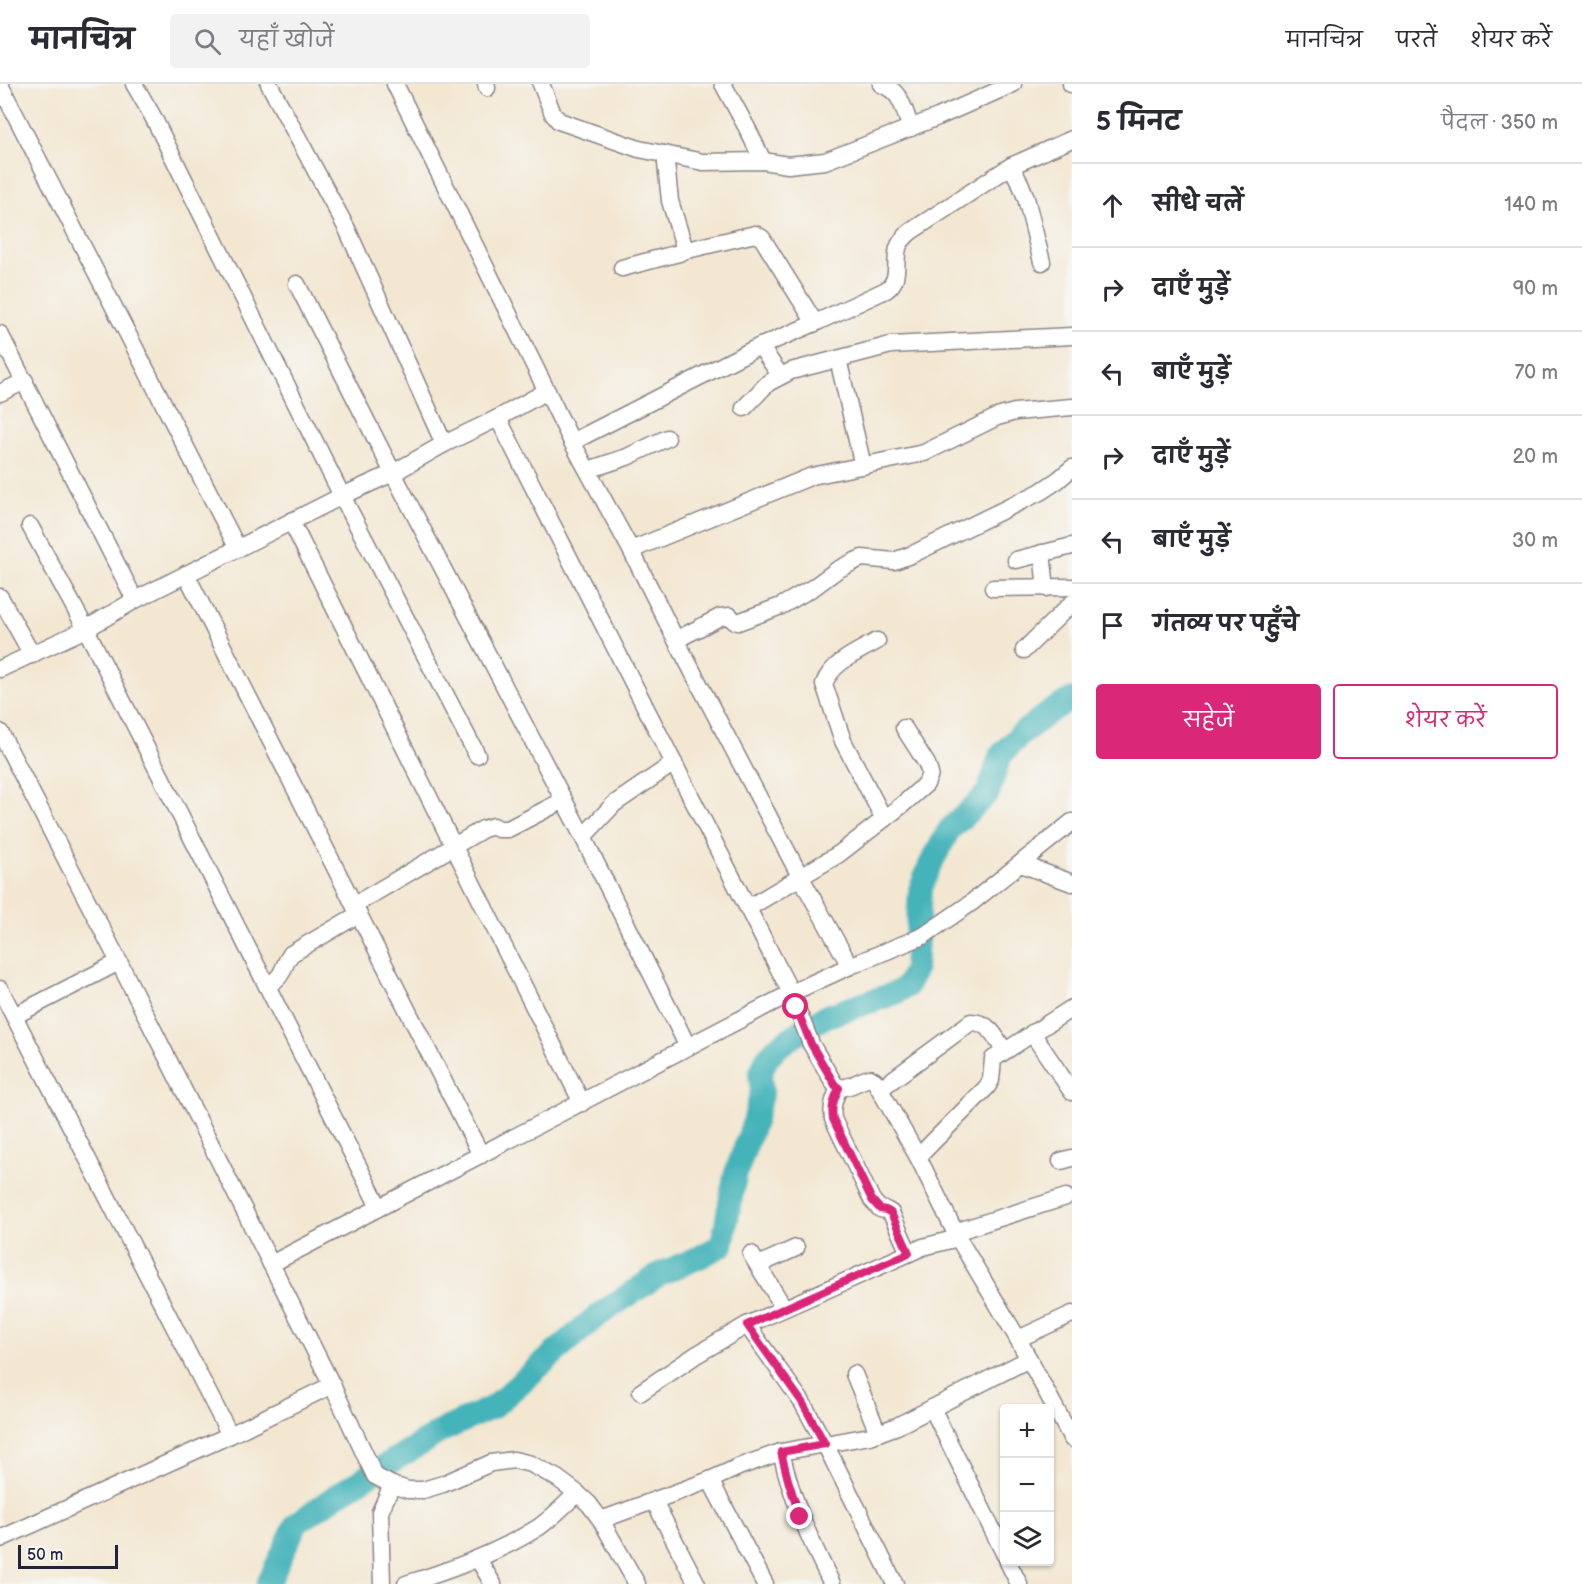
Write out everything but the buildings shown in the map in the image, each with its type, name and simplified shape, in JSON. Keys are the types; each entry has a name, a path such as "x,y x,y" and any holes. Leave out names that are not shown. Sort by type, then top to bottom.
{"street":[{"path":"134,84 152,115 342,496 477,755"},
{"path":"269,84 347,229 444,444"},
{"path":"395,84 572,442 631,549 676,640 800,876 850,966"},
{"path":"541,84 553,114 559,121 639,149 703,162 763,161 788,165 825,161 911,128 1013,84"},
{"path":"723,84 763,161"},
{"path":"0,85 238,549"},
{"path":"892,86 899,97 911,128"},
{"path":"572,442 760,346 891,287 894,281 898,248 910,232 1011,166 1072,139"},
{"path":"665,154 670,201 683,250"},
{"path":"1011,166 1026,198 1042,261"},
{"path":"621,268 678,254 683,250 755,234 762,238 815,323"},
{"path":"297,284 583,837 688,1047"},
{"path":"0,334 135,600"},
{"path":"744,408 768,383 791,370 891,345 1072,336"},
{"path":"760,346 780,375"},
{"path":"838,358 862,466"},
{"path":"0,393 25,381"},
{"path":"0,669 86,628 135,600 291,521 393,473 547,391"},
{"path":"631,549 812,476 924,453 1007,414 1072,407"},
{"path":"498,418 791,993 811,1044 839,1088 870,1078 875,1081 918,1157 957,1235 1029,1359 1065,1410 1072,1439"},
{"path":"588,470 627,457 667,438"},
{"path":"676,640 720,617 730,616 738,622 781,606 837,570 862,558 894,561 913,554 1040,492 1072,468"},
{"path":"291,521 582,1103"},
{"path":"30,526 86,628 379,1207"},
{"path":"1016,560 1072,546"},
{"path":"1042,553 1046,588"},
{"path":"186,574 481,1155"},
{"path":"993,588 1072,587"},
{"path":"0,597 32,655"},
{"path":"1024,650 1072,603"},
{"path":"877,641 832,669 824,684 843,741 884,819"},
{"path":"748,908 839,854 926,784 930,774 927,764 904,728"},
{"path":"0,732 119,962 332,1385 372,1470 392,1485 408,1490 423,1490 443,1484 491,1463 514,1460 531,1464 546,1471 589,1504 601,1520 637,1584"},
{"path":"583,837 614,804 674,763"},
{"path":"267,986 282,976 291,954 454,846 488,827 508,829 564,800"},
{"path":"271,1264 791,993 923,936 971,903 1072,822"},
{"path":"1021,864 1072,883"},
{"path":"14,1016 119,962"},
{"path":"0,989 230,1435"},
{"path":"918,1157 987,1087 991,1080 993,1059 1072,1008"},
{"path":"880,1089 971,1022 978,1022 988,1027 1004,1051"},
{"path":"1032,1033 1072,1092"},
{"path":"839,1088 832,1103 833,1119 872,1200 880,1209 891,1213 909,1253"},
{"path":"641,1392 696,1355 747,1325 784,1308 923,1246 1066,1197"},
{"path":"784,1308 754,1260 796,1248"},
{"path":"1018,1339 1072,1314"},
{"path":"747,1325 802,1402 895,1584"},
{"path":"601,1520 781,1452 878,1433 897,1426 1029,1359"},
{"path":"854,1374 878,1433"},
{"path":"0,1539 230,1435 332,1385"},
{"path":"932,1408 1000,1545"},
{"path":"781,1452 800,1517 832,1584"},
{"path":"710,1480 765,1584"},
{"path":"382,1584 380,1512 392,1485"},
{"path":"406,1584 478,1559 540,1526 577,1493"},
{"path":"654,1501 697,1584"},
{"path":"478,1559 493,1584"},
{"path":"1010,1566 1019,1584"}],"waterway":[{"path":"268,1584 296,1524 337,1495 443,1430 493,1407 597,1316 660,1274 722,1245 735,1176 754,1122 762,1091 760,1075 766,1060 775,1049 827,1016 896,993 907,986 915,969 920,890 930,865 949,830 988,793 1000,756 1020,735 1048,713 1072,699"}],"route":[{"path":"796,1007 811,1044 839,1088 832,1103 833,1119 872,1200 880,1209 891,1213 909,1253 747,1325 802,1402 825,1444 781,1452 800,1517"}]}
